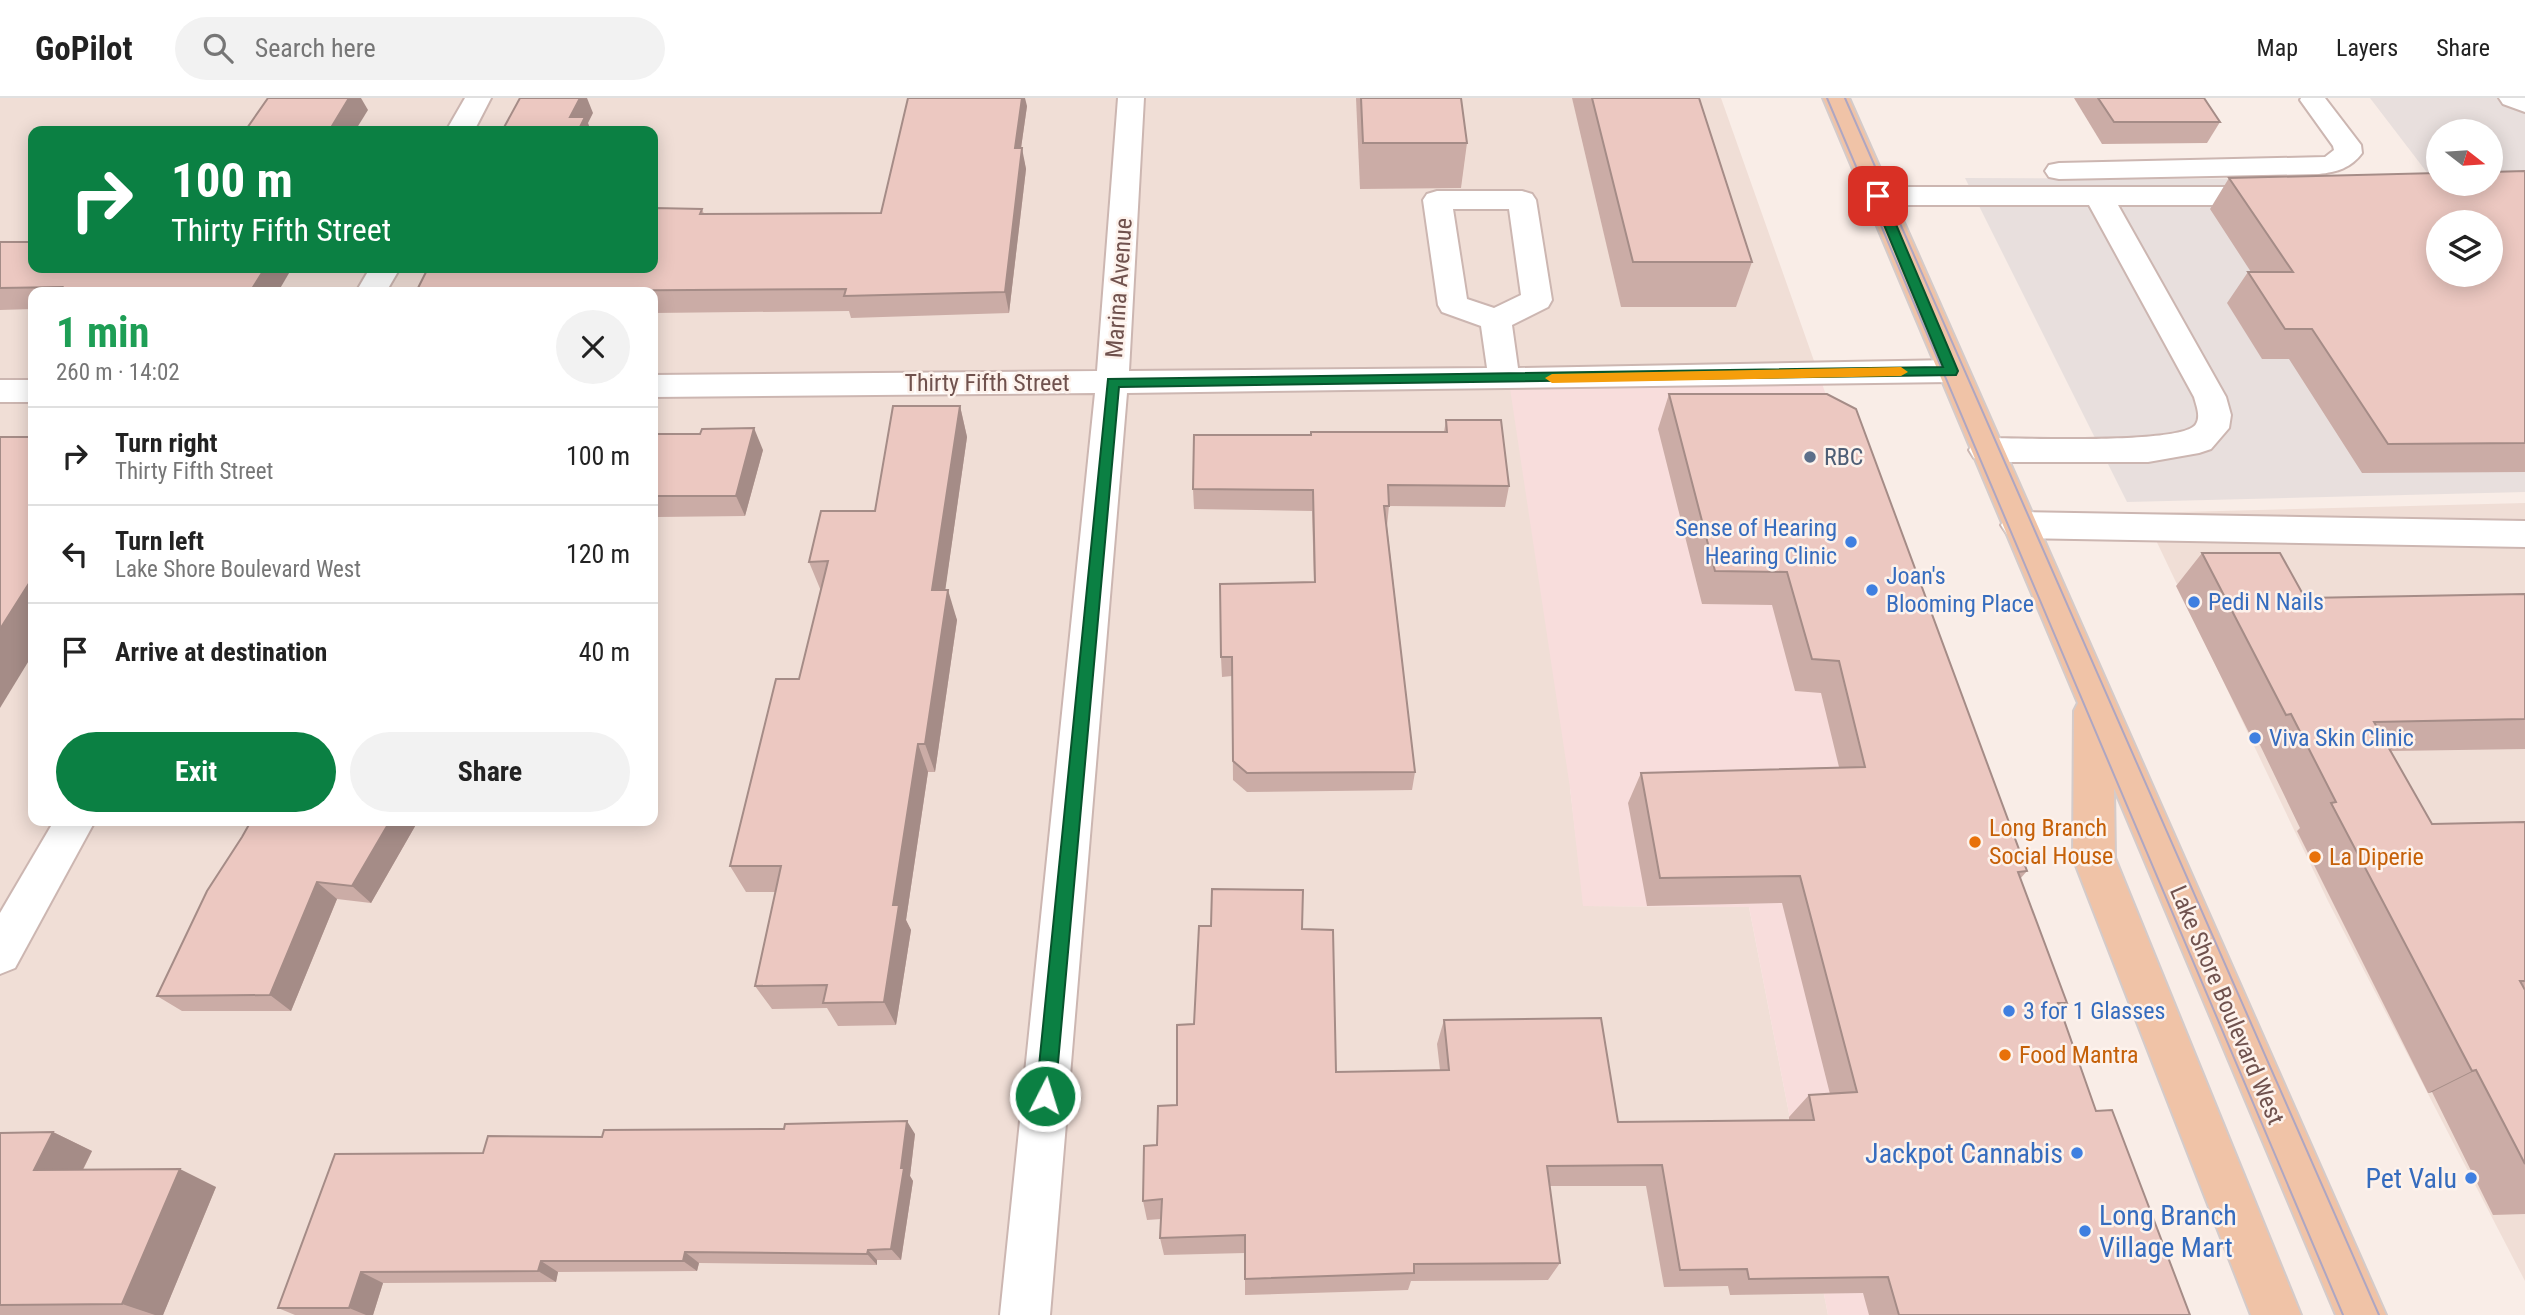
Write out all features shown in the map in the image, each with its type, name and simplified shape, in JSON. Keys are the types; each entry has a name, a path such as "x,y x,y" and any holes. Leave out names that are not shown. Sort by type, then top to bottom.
{"main road":[{"name":"Lake Shore Boulevard West","path":"1836,98 2361,1315"},
{"name":"Lake Shore Boulevard West","path":"2093,695 2094,858 2276,1315"}],"street":[{"path":"463,126 478,98"},
{"name":"Marina Avenue","path":"1025,1315 1112,382 1131,98"},
{"path":"2512,98 2525,104"},
{"path":"1873,186 2333,163 2348,153 2347,145 2313,100"},
{"path":"1873,186 2099,197 2290,195"},
{"path":"1986,450 2148,450 2199,441 2212,428 2215,415 2210,397 2099,197"},
{"path":"1437,200 1522,200 1537,300 1496,320 1453,305 1437,200"},
{"path":"1496,320 1504,379"},
{"name":"Thirty Fifth Street","path":"658,386 1504,379 1952,371"},
{"path":"0,391 28,391"},
{"path":"2019,525 2525,534"},
{"path":"0,954 72,826"}],"shaded area":[{"path":"0,98 1721,98 1819,375 1570,788 1584,906 1749,907 1828,1315 0,1315"},
{"path":"2370,98 2525,98 2525,492 2127,502 1965,178 2426,179 2426,196 2503,196 2503,119 2426,119 2426,171"},
{"path":"1508,375 1819,375 2149,1315 1828,1315 1749,907 1583,906 1570,788"},
{"path":"2525,503 2525,1281 2328,901 2143,513"}],"building":[{"path":"268,98 349,98 332,126 248,126"},
{"path":"520,98 580,98 570,117 585,117 580,126 505,126"},
{"path":"908,98 1022,98 1015,148 1022,148 1005,292 844,296 846,289 658,290 658,287 418,287 426,273 658,273 658,208 702,209 700,214 881,213"},
{"path":"1361,98 1461,98 1467,143 1363,143"},
{"path":"1592,98 1699,98 1752,262 1633,262"},
{"path":"2098,98 2204,98 2220,122 2114,122"},
{"path":"2525,171 2525,443 2388,444 2312,329 2285,329 2248,272 2293,272 2229,178 2426,173 2426,196 2503,196 2503,172"},
{"path":"0,242 28,242 28,273 262,273 253,287 0,288"},
{"path":"1669,394 1827,394 1856,409 2027,871 2018,872 2067,1003 2058,1003 2096,1111 2112,1110 2190,1315 1899,1315 1888,1277 1749,1279 1747,1269 1680,1270 1662,1165 1547,1166 1560,1263 1414,1264 1414,1273 1245,1279 1245,1235 1160,1238 1162,1199 1143,1201 1144,1146 1157,1145 1158,1106 1177,1105 1177,1025 1194,1024 1199,926 1211,926 1212,889 1303,890 1302,929 1333,930 1336,1072 1449,1070 1444,1020 1601,1018 1618,1122 1814,1120 1809,1095 1857,1092 1800,876 1660,878 1641,773 1865,767 1839,661 1812,659 1787,572 1715,571"},
{"path":"893,406 960,406 932,590 948,590 925,744 918,744 893,905 899,905 884,1002 823,1003 827,985 755,986 781,866 730,866 776,679 799,679 828,561 809,562 821,511 875,511"},
{"path":"1446,420 1501,420 1509,486 1388,485 1389,506 1384,506 1415,772 1247,773 1233,761 1232,657 1221,657 1220,584 1315,582 1313,490 1193,489 1194,435 1447,432"},
{"path":"754,428 736,496 658,496 658,434 700,434 702,429"},
{"path":"0,437 28,437 28,585 0,629"},
{"path":"2202,553 2280,553 2305,598 2525,594 2525,719 2374,722 2432,824 2525,822 2525,981 2520,981 2525,990 2525,1164 2476,1070 2472,1071 2331,803 2336,802 2291,714 2286,715"},
{"path":"248,826 387,826 352,886 317,882 270,995 157,996 207,891"},
{"path":"907,1121 901,1168 904,1168 891,1249 868,1250 867,1254 685,1252 683,1261 541,1261 538,1271 361,1272 349,1308 278,1308 335,1154 483,1153 488,1136 602,1137 604,1130 784,1129 785,1124"},
{"path":"53,1132 34,1170 180,1169 122,1304 0,1305 0,1133"}],"tram line":[{"path":"1827,98 2343,1315"},
{"path":"1845,98 2379,1315"}],"slow traffic":[{"path":"1552,378 1901,372"}],"place":[{"name":"RBC","path":"1810,457"},
{"name":"Sense of Hearing Hearing Clinic","path":"1851,542"},
{"name":"Joan's Blooming Place","path":"1872,590"},
{"name":"Pedi N Nails","path":"2194,602"},
{"name":"Viva Skin Clinic","path":"2255,738"},
{"name":"Long Branch Social House","path":"1975,842"},
{"name":"La Diperie","path":"2315,857"},
{"name":"3 for 1 Glasses","path":"2009,1011"},
{"name":"Food Mantra","path":"2005,1055"},
{"name":"Jackpot Cannabis","path":"2077,1153"},
{"name":"Pet Valu","path":"2471,1178"},
{"name":"Long Branch Village Mart","path":"2085,1231"}],"route":[{"path":"1045,1096 1112,382 1504,379 1952,371 1878,196"}]}
